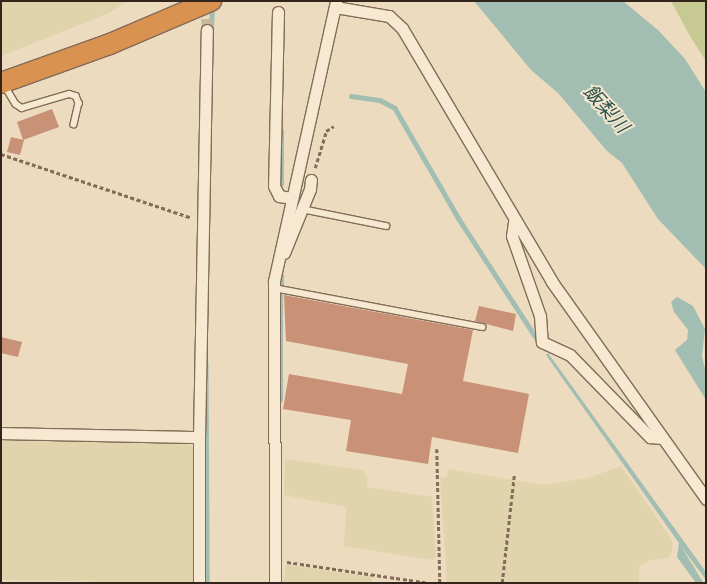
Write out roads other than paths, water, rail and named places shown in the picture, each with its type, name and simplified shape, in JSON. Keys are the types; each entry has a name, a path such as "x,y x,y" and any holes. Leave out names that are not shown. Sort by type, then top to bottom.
{"highway":[{"path":"2,82 71,59 211,1"}],"street":[{"path":"275,583 274,288 291,198 336,4 389,16 402,28 514,222 706,499"},
{"path":"278,12 274,186 279,196 291,198"},
{"path":"199,583 199,437 207,30"},
{"path":"277,267 302,209 311,180"},
{"path":"514,222 512,236 540,316 538,345 570,355 650,437 662,438"},
{"path":"1,433 199,437"}],"lane":[{"path":"2,82 20,107 69,94 76,96 79,103 74,124"},
{"path":"302,209 386,226"},
{"path":"274,288 482,327"}],"water":[{"name":"飯梨川","path":"474,1 623,1 658,30 685,59 706,92 706,269 658,219 622,163 607,151 558,93 531,70"},
{"path":"677,297 693,306 705,329 702,356 706,373 706,400 675,350 687,340 688,330 674,312 671,302"},
{"path":"548,353 706,572 706,580 681,546 703,582 696,583 677,557 679,543 546,355"}],"waterway":[{"path":"211,31 212,7"},
{"path":"351,96 380,100 395,108 459,219 535,336"},
{"path":"281,131 281,184"},
{"path":"281,276 281,285"},
{"path":"280,293 280,400"},
{"path":"206,362 207,583"}],"tunnel":[{"path":"207,1 207,30"}]}
